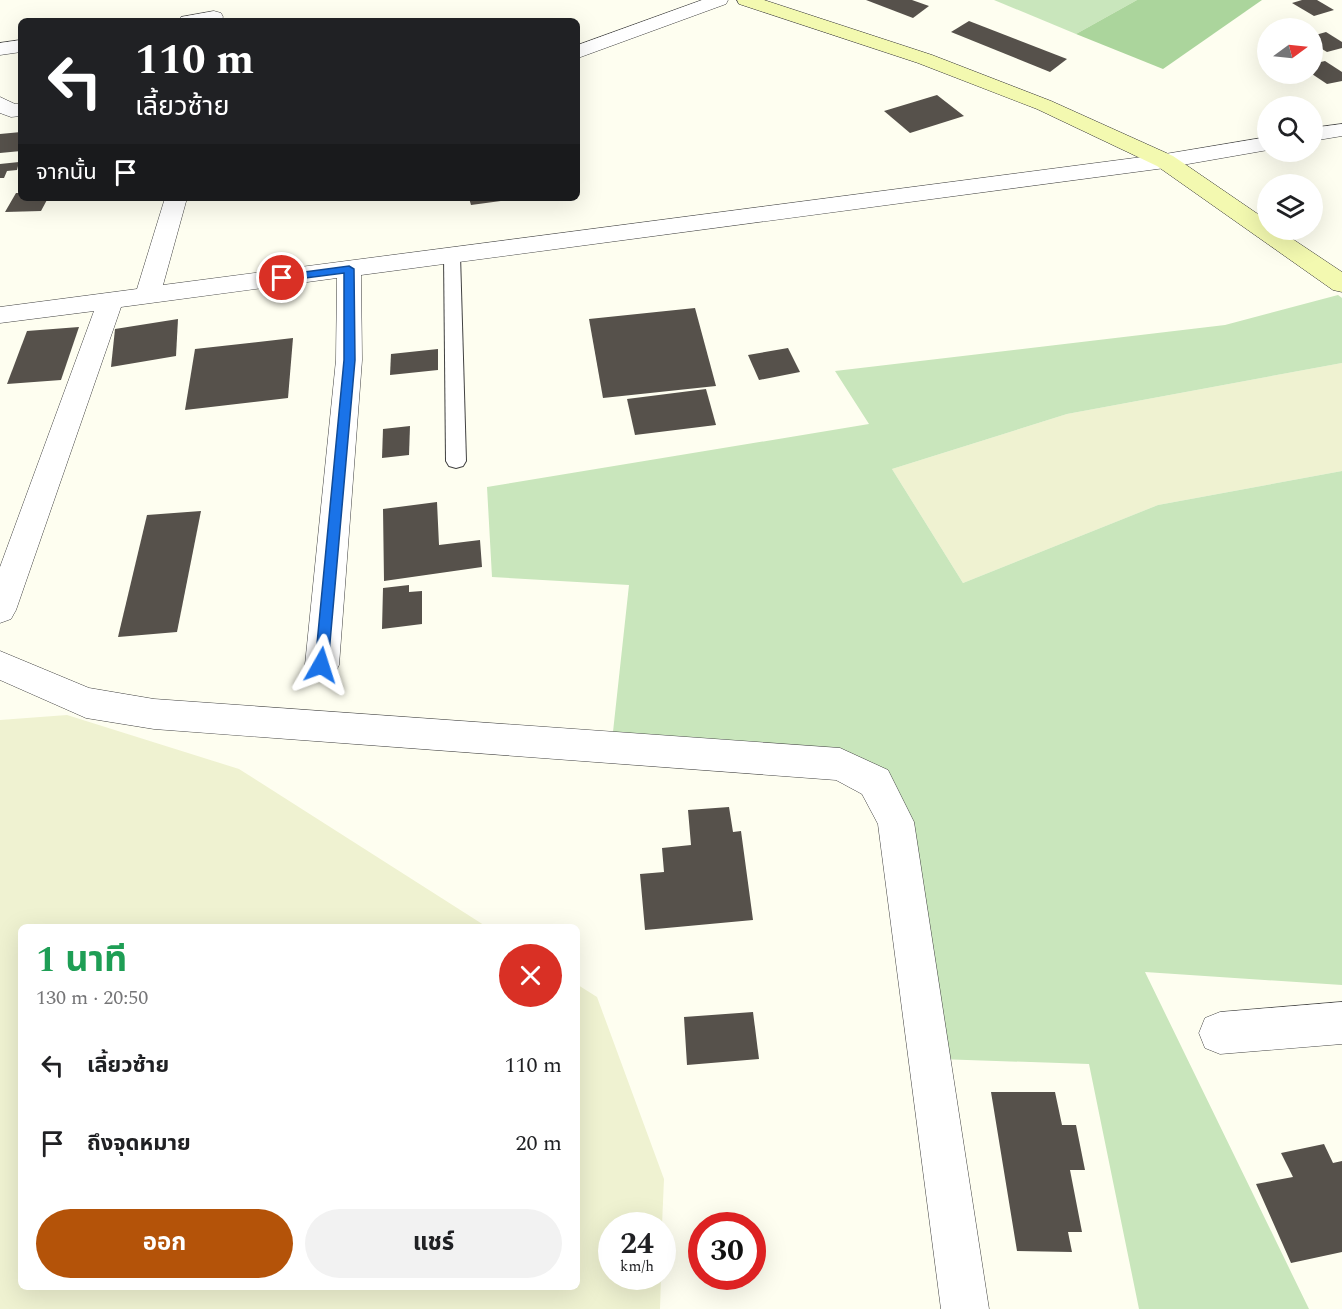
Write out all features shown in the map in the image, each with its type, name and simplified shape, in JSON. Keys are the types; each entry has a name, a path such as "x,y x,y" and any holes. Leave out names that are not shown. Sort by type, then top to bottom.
{"street":[{"path":"580,51 719,0"},
{"path":"746,0 925,59 1044,105 1165,161 1342,284"},
{"path":"197,18 213,13"},
{"path":"0,49 18,46"},
{"path":"0,104 11,111 18,110"},
{"path":"1323,133 1342,130"},
{"path":"0,315 1165,161 1257,145"},
{"path":"147,296 175,201"},
{"path":"321,665 349,360 349,269"},
{"path":"0,610 111,300"},
{"path":"0,665 86,703 154,714 840,764 874,782 896,822 965,1309"},
{"path":"1220,1033 1342,1023"}],"lane":[{"path":"452,255 456,461"}],"green space":[{"path":"994,0 1137,0 1076,34"},
{"path":"1137,0 1262,0 1163,69 1076,34"},
{"path":"1338,295 1342,298 1342,363 1067,414 892,469 963,583 1158,505 1342,471 1342,985 1145,972 1309,1309 1139,1309 1089,1064 938,1059 885,773 612,741 629,585 492,577 487,487 869,424 835,371 1225,325"},
{"path":"1342,363 1342,471 1158,505 963,583 892,469 1067,414"},
{"path":"67,715 239,769 482,924 18,924 18,1290 580,1290 580,986 597,997 664,1179 663,1212 598,1212 598,1290 661,1290 660,1309 0,1309 0,720"}],"building":[{"path":"866,0 912,0 929,6 913,18"},
{"path":"1317,0 1334,10 1314,16 1292,3"},
{"path":"969,21 1067,59 1050,72 951,32"},
{"path":"1326,32 1342,42 1342,48 1327,52 1323,50 1323,33"},
{"path":"1323,61 1342,72 1342,81 1327,84 1323,81"},
{"path":"937,95 964,116 910,133 884,111"},
{"path":"18,132 18,151 0,153 0,134"},
{"path":"18,162 18,166 17,170 7,171 4,178 0,178 0,164"},
{"path":"16,193 18,193 18,201 46,201 41,211 5,212"},
{"path":"470,201 500,201 471,205"},
{"path":"695,308 716,386 603,398 589,319"},
{"path":"178,319 176,356 111,367 115,329"},
{"path":"79,327 61,380 7,384 27,331"},
{"path":"293,338 288,398 185,410 195,349"},
{"path":"788,348 800,372 759,380 748,355"},
{"path":"438,349 438,370 390,375 391,354"},
{"path":"706,389 716,425 635,435 627,399"},
{"path":"410,426 409,455 382,458 383,429"},
{"path":"437,502 439,545 480,540 482,567 384,581 383,509"},
{"path":"201,511 177,632 118,637 147,515"},
{"path":"409,585 409,592 422,591 422,624 382,629 383,588"},
{"path":"729,807 733,832 741,831 753,920 645,930 640,874 664,872 662,848 691,845 688,810"},
{"path":"753,1012 759,1059 687,1065 684,1017"},
{"path":"991,1092 1055,1092 1062,1125 1076,1125 1085,1170 1070,1170 1082,1232 1068,1232 1072,1252 1017,1251"},
{"path":"1324,1144 1333,1163 1342,1161 1342,1252 1291,1263 1256,1184 1293,1177 1281,1153"}],"route":[{"path":"282,278 349,269 349,360 321,665"}]}
